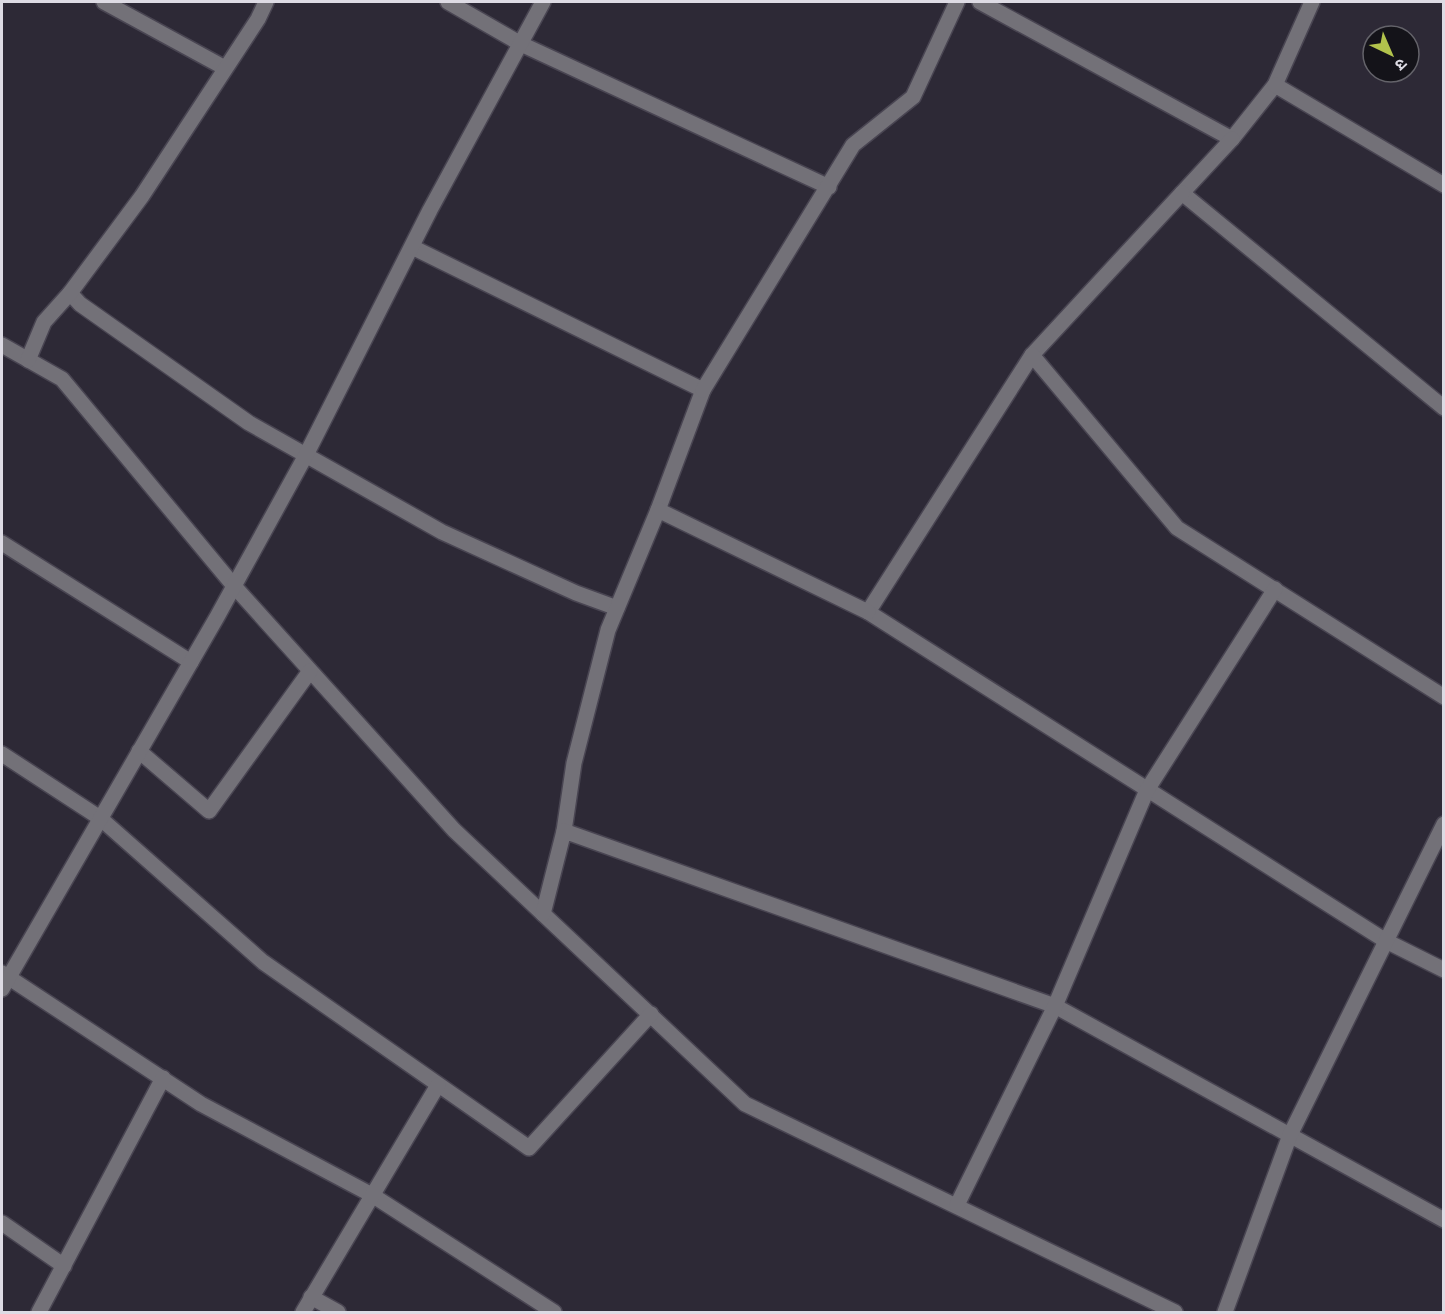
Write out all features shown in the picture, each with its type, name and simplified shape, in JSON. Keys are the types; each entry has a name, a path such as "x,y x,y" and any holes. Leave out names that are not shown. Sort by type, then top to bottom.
{"street":[{"path":"104,2 225,69"},
{"path":"28,360 44,322 70,293 142,196 266,2"},
{"path":"448,2 521,44 829,187"},
{"path":"543,2 412,247 306,455 234,586 140,751 4,980 201,1104 372,1195 554,1312"},
{"path":"543,914 564,831 574,764 608,630 658,510 703,390 853,145 913,97 957,2"},
{"path":"980,2 1232,139"},
{"path":"868,612 1032,355 1232,139 1275,85 1312,2"},
{"path":"1275,85 1443,185"},
{"path":"1182,193 1443,408"},
{"path":"412,247 703,390"},
{"path":"70,293 80,304 249,423 442,532 576,593 617,608"},
{"path":"2,345 62,379 234,586 454,830 745,1104 1175,1312"},
{"path":"1032,355 1177,528 1443,697"},
{"path":"658,510 868,612 1386,941 1443,970"},
{"path":"2,543 191,662"},
{"path":"957,1205 1055,1006 1147,790 1275,589"},
{"path":"140,751 209,811 310,672"},
{"path":"2,754 100,818 262,962 529,1148 651,1014"},
{"path":"1225,1312 1290,1135 1443,824"},
{"path":"564,831 1055,1006 1443,1220"},
{"path":"39,1312 162,1078"},
{"path":"303,1312 438,1085"},
{"path":"2,1223 64,1266"},
{"path":"311,1297 338,1312"}]}
